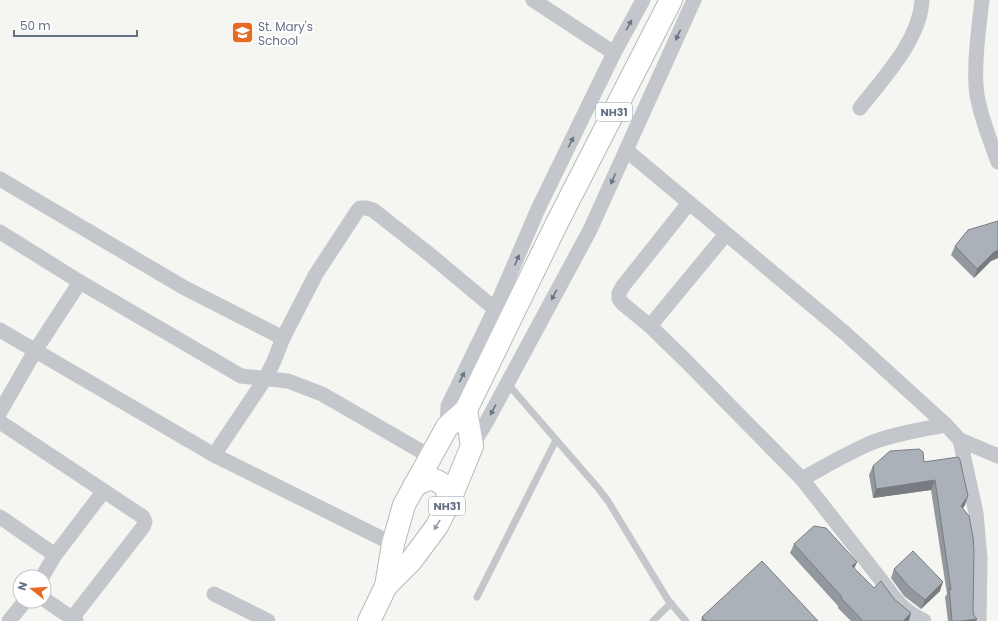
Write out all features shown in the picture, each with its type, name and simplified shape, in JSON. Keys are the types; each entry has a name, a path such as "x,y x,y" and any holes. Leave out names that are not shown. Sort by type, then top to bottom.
{"highway":[{"name":"NH31","path":"369,621 386,586 393,544 404,505 447,427 466,410 557,224 670,0"},
{"path":"466,410 472,446"},
{"name":"NH31","path":"386,586 410,561 437,526 472,446"},
{"name":"NH31","path":"414,486 432,478 446,487 448,502"}],"street":[{"path":"532,0 614,53"},
{"path":"447,427 448,406 495,309 538,209 614,53 643,0"},
{"path":"472,446 590,230 694,0"},
{"path":"860,108 902,54 920,17 922,0"},
{"path":"982,0 976,62 977,93 984,124 998,162"},
{"path":"626,150 844,334 946,425 960,440 998,456"},
{"path":"0,179 183,287 283,338"},
{"path":"689,203 623,286 619,294 619,299 650,326 802,479 885,585 895,600 910,613 924,621"},
{"path":"214,455 265,379 283,338 316,274 360,208 373,210 495,309"},
{"path":"0,232 80,282 241,376 288,381 322,394 431,457"},
{"path":"650,326 726,234"},
{"path":"0,412 35,351 80,282"},
{"path":"0,330 214,455 393,544"},
{"path":"0,422 103,492 143,517 144,525 73,620 52,605"},
{"path":"802,479 844,456 877,441 907,432 946,425"},
{"path":"960,440 976,513 980,559 979,621"},
{"path":"47,569 55,554 103,492"},
{"path":"0,517 55,554"},
{"path":"214,594 268,621"},
{"path":"8,621 18,609"}],"lane":[{"path":"507,383 608,501 671,604 686,621"},
{"path":"477,597 556,440"},
{"path":"653,621 671,604"}],"building":[{"path":"998,221 998,250 994,252 977,269 955,246 968,230"},
{"path":"919,449 923,452 924,462 958,457 960,460 968,496 961,506 969,516 973,537 973,612 977,619 952,621 949,588 951,590 935,480 876,489 873,466 890,451"},
{"path":"814,526 826,528 857,562 852,566 874,588 881,581 894,599 911,613 904,620 905,621 863,621 794,544"},
{"path":"913,551 943,582 925,600 908,586 894,569"},
{"path":"762,561 818,621 706,621 702,617"}],"place":[{"name":"St. Mary's School","path":"243,33"}]}
